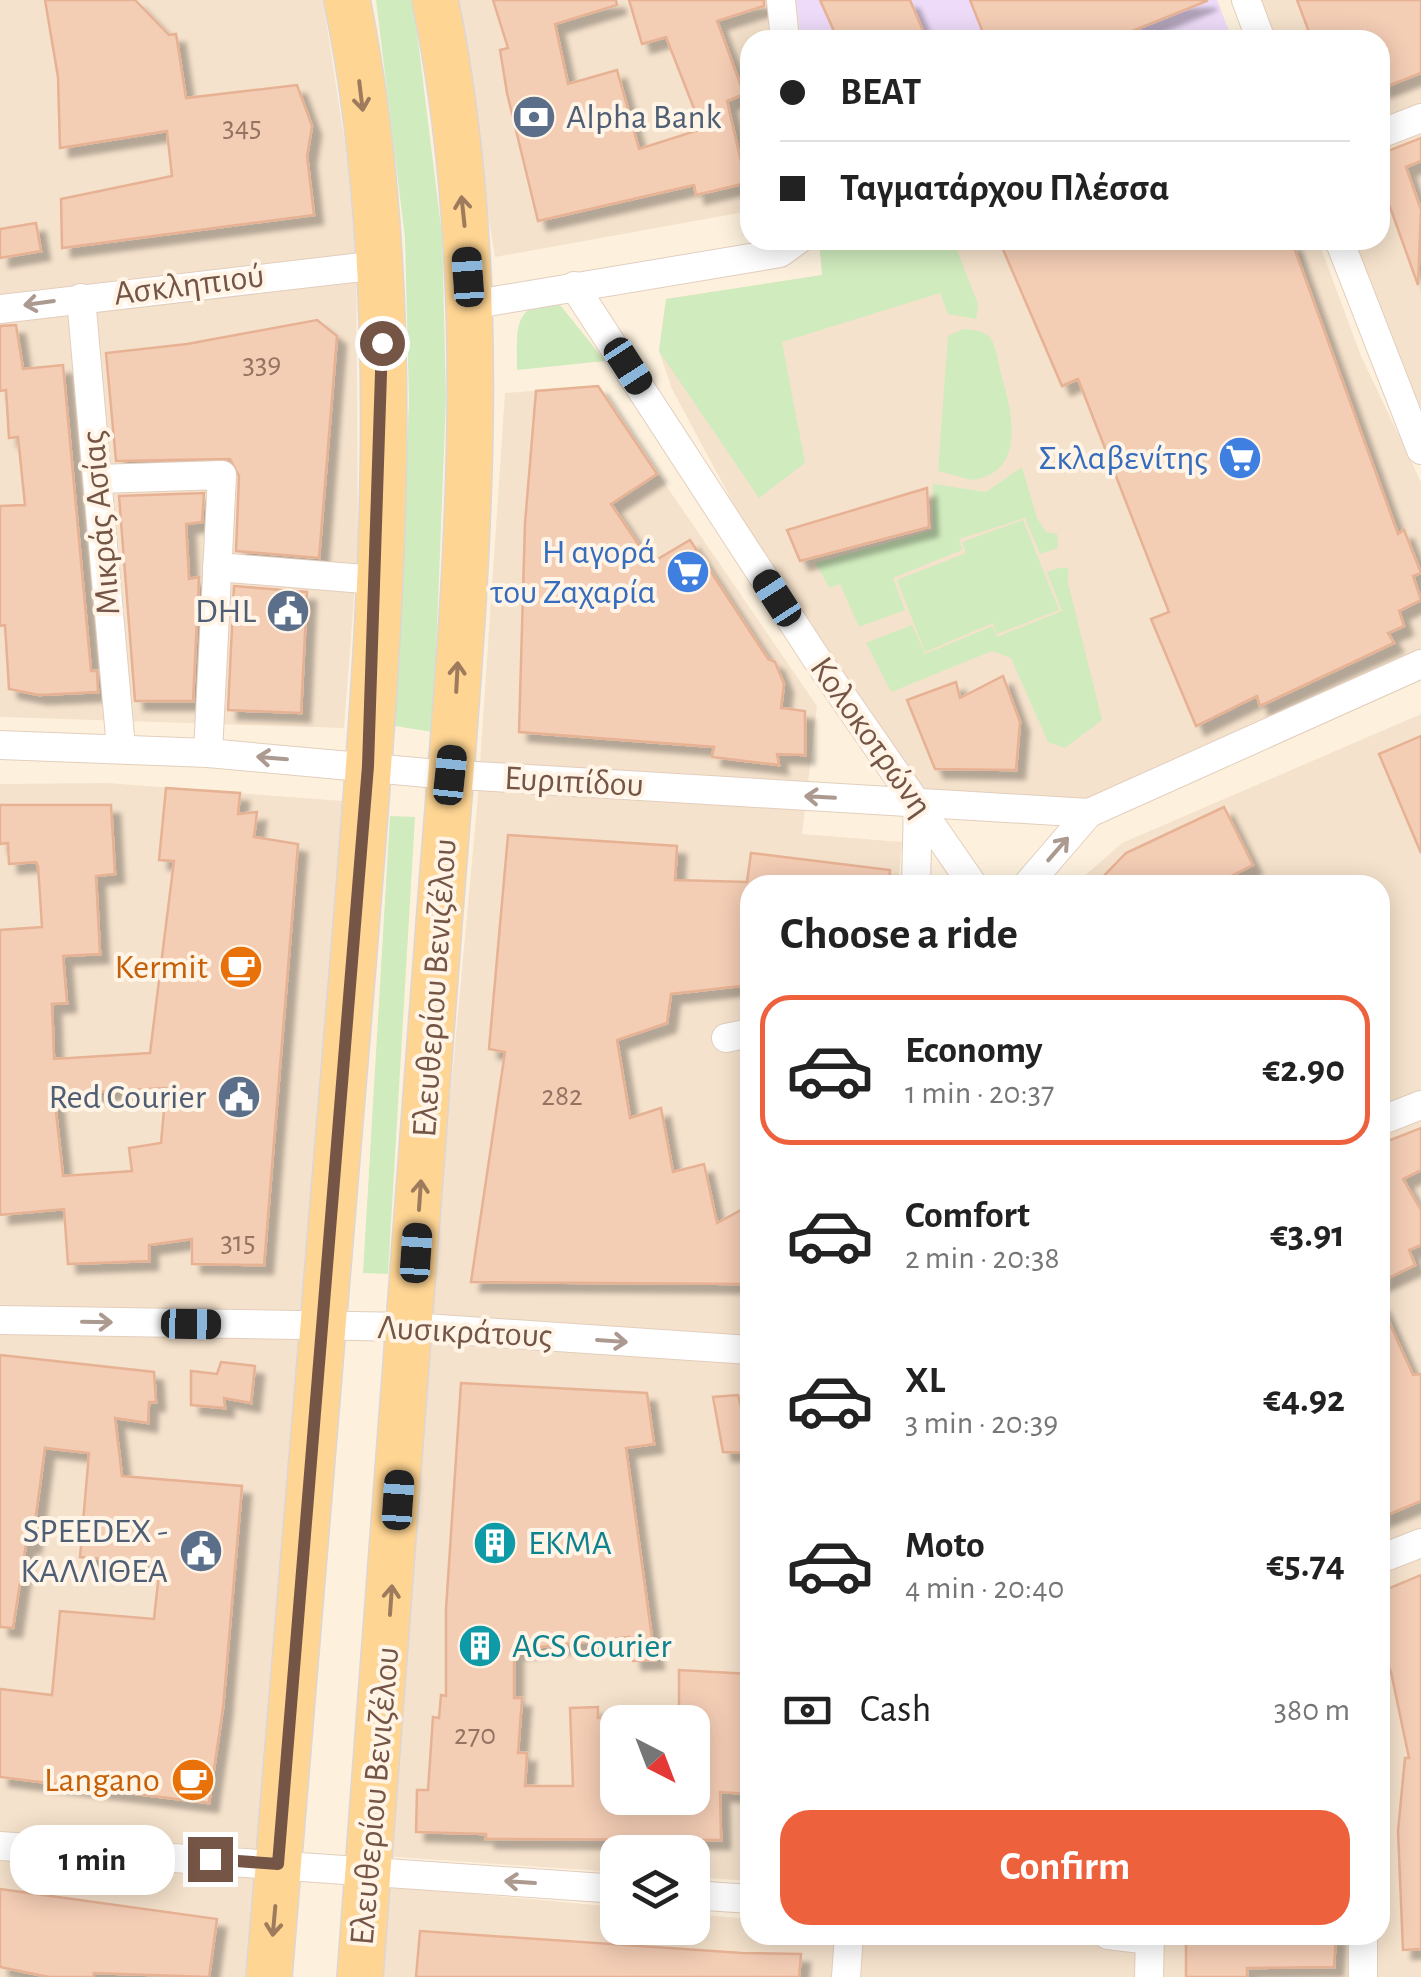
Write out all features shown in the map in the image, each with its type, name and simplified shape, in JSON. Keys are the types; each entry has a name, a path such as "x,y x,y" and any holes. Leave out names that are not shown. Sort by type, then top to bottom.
{"main road":[{"path":"270,1977 368,766 383,405 379,264 347,0"},
{"name":"Ελευθερίου Βενιζέλου","path":"360,1977 450,775 468,443 470,305 464,220 435,0"}],"street":[{"path":"781,0 784,30"},
{"path":"1246,0 1258,30"},
{"path":"1390,130 1421,118"},
{"path":"470,305 763,250"},
{"path":"1343,250 1421,450"},
{"name":"Ασκληπιού","path":"0,308 379,264"},
{"name":"Κολοκοτρώνη","path":"574,286 816,658 966,875"},
{"name":"Μικράς Ασίας","path":"81,298 121,748"},
{"path":"98,479 222,475 208,753"},
{"path":"217,567 376,580"},
{"name":"Ευριπίδου","path":"1035,875 1088,813 1421,664"},
{"name":"Ευριπίδου","path":"0,745 208,753 450,775 1088,813"},
{"path":"916,875 918,803"},
{"path":"1390,1117 1421,1105"},
{"name":"Λυσικράτους","path":"0,1320 410,1327 740,1349"},
{"path":"0,1846 600,1888"},
{"path":"710,1896 740,1898"},
{"path":"846,1977 849,1945"},
{"path":"1148,1977 1150,1945"},
{"path":"1362,1977 1363,1945"}],"shaded area":[{"path":"0,0 323,0 356,215 358,546 344,728 0,717"},
{"path":"453,0 786,0 785,30 740,30 740,213 495,257"},
{"path":"796,0 1217,0 1229,30 800,30"},
{"path":"1253,0 1421,0 1421,409 1357,250 1390,250 1390,30 1266,30"},
{"path":"845,250 1322,250 1361,356 1421,482 1421,664 1089,813 923,810 816,658 672,389 659,351 666,299 822,275"},
{"path":"598,386 817,706 802,834 902,842 899,875 740,875 740,1880 710,1878 710,1835 600,1835 600,1871 380,1856 477,807 505,393"},
{"path":"1421,714 1421,1528 1390,1541 1390,875 1085,875 1122,843"},
{"path":"108,783 343,801 246,1977 0,1977 0,784"},
{"path":"1421,1557 1421,1977 378,1977 386,1886 600,1905 600,1945 710,1945 710,1915 740,1918 740,1945 1390,1945 1390,1569"}],"green space":[{"path":"376,0 413,0 442,235 446,398 433,732 395,726 409,401 405,238"},
{"path":"820,250 957,250 978,304 976,319 948,314 940,293 782,342 805,463 759,498 659,351 666,299 822,275"},
{"path":"552,301 561,306 605,361 517,370 517,334 523,316 538,304"},
{"path":"963,329 982,332 993,342 1011,419 1009,452 1002,465 990,475 972,480 938,471 948,336"},
{"path":"1022,467 1037,518 1046,532 1057,534 1058,548 1040,554 1025,518 959,539 962,550 893,578 905,610 859,627 840,584 830,588 815,563 933,530 933,484 986,492"},
{"path":"1023,520 1059,610 997,634 993,623 925,652 897,580 966,553 962,542"},
{"path":"1068,568 1068,583 1102,720 1065,748 1048,742 1011,658 992,651 891,692 866,643 912,625 925,654 993,626 997,637 1062,611 1047,572"},
{"path":"390,816 415,817 388,1274 363,1273"}],"building":[{"path":"45,0 135,0 169,35 176,34 186,98 297,85 312,126 307,156 314,215 62,248 61,199 172,176 167,131 60,148 58,77"},
{"path":"493,0 616,0 617,5 555,24 568,84 617,70 639,149 702,129 666,37 642,44 629,0 764,0 764,6 717,21 740,83 740,96 727,101 740,157 740,184 696,195 694,185 538,221 507,93 500,50 508,48"},
{"path":"820,0 910,0 923,30 834,30"},
{"path":"970,0 1207,0 1135,30 982,30"},
{"path":"1297,0 1421,0 1421,73 1390,85 1390,30 1308,30"},
{"path":"1421,138 1421,161 1406,167 1421,210 1418,285 1390,207 1390,150"},
{"path":"36,223 41,251 0,258 0,229"},
{"name":"Σκλαβενίτης","path":"1003,250 1295,250 1398,534 1404,530 1421,573 1413,576 1421,600 1399,611 1404,626 1388,633 1394,643 1260,706 1257,696 1196,726 1151,619 1169,612 1078,379 1062,386"},
{"path":"317,320 337,336 319,558 236,551 239,476 230,459 116,461 106,353 187,344"},
{"path":"16,325 23,369 63,365 91,671 97,671 98,692 39,695 9,689 5,625 0,626 0,506 25,505 18,437 9,438 6,390 0,391 0,326"},
{"path":"598,386 657,474 611,504 651,563 690,540 768,659 775,662 784,684 781,708 805,711 805,755 777,754 779,765 712,757 714,747 519,732 525,523 536,391"},
{"path":"927,488 929,527 800,561 787,530"},
{"path":"204,493 202,522 186,524 189,579 199,577 193,701 135,701 119,496"},
{"path":"234,586 307,592 301,713 228,710"},
{"path":"1003,676 1020,722 1016,770 935,769 907,700 956,682 960,698"},
{"path":"1421,736 1421,853 1379,754"},
{"path":"166,788 240,793 238,814 257,812 254,837 298,844 264,1265 192,1264 192,1239 149,1245 149,1261 68,1264 64,1209 0,1215 0,930 42,927 38,866 36,862 9,864 8,843 0,844 0,805 111,805 115,874 96,876 100,954 63,956 67,1003 52,1004 54,1059 150,1053 174,861 159,860","holes":["166,1088 161,1143 129,1148 132,1171 63,1176 54,1094"]},
{"path":"1224,807 1253,865 1233,875 1105,875 1126,853"},
{"path":"508,835 677,846 675,880 740,882 740,986 671,994 667,1023 617,1040 630,1118 661,1108 673,1172 704,1164 717,1223 740,1210 740,1284 471,1282 505,1052 489,1049"},
{"path":"751,853 890,870 890,875 748,875"},
{"path":"1421,1128 1421,1170 1403,1179 1421,1210 1421,1245 1409,1250 1415,1265 1390,1277 1390,1140"},
{"path":"1390,1324 1413,1375 1421,1374 1421,1501 1390,1514"},
{"path":"0,1355 154,1372 156,1402 149,1402 148,1423 115,1418 122,1476 242,1486 223,1708 209,1803 0,1777 0,1689 52,1695 60,1611 154,1619 160,1564 80,1557 89,1453 45,1448 32,1544 26,1544 13,1628 0,1627"},
{"path":"221,1362 255,1366 251,1403 224,1398 225,1408 191,1405 191,1371 217,1374"},
{"path":"461,1383 647,1393 654,1444 626,1448 655,1660 633,1661 629,1637 514,1650 514,1698 522,1698 518,1753 527,1753 525,1786 573,1786 570,1708 598,1707 600,1815 710,1815 710,1705 679,1705 679,1670 740,1673 740,1793 720,1792 721,1840 710,1840 710,1835 486,1839 486,1834 416,1832 417,1790 428,1790 433,1717 439,1718 441,1695 446,1696 446,1609"},
{"path":"738,1395 740,1453 723,1452 713,1397"},
{"path":"1421,1575 1421,1949 1403,1950 1398,1831 1405,1758 1409,1758 1390,1670 1390,1588"},
{"path":"0,1889 217,1919 209,1977 94,1973 93,1977 49,1977 0,1967"},
{"path":"420,1931 600,1945 801,1954 799,1977 416,1977"},
{"path":"1186,1945 1335,1945 1334,1967 1247,1968 1247,1977 1186,1977"}],"place":[{"name":"Alpha Bank","path":"534,117"},
{"name":"Σκλαβενίτης","path":"1240,458"},
{"name":"Η αγορά του Ζαχαρία","path":"688,572"},
{"name":"DHL","path":"288,611"},
{"name":"Kermit","path":"241,967"},
{"name":"Red Courier","path":"239,1097"},
{"name":"ΕΚΜΑ","path":"495,1543"},
{"name":"SPEEDEX - ΚΑΛΛΙΘΕΑ","path":"201,1551"},
{"name":"ACS Courier","path":"480,1646"},
{"name":"Langano","path":"193,1780"}],"route":[{"path":"210,1859 278,1864 368,766 383,405 382,343"}]}
